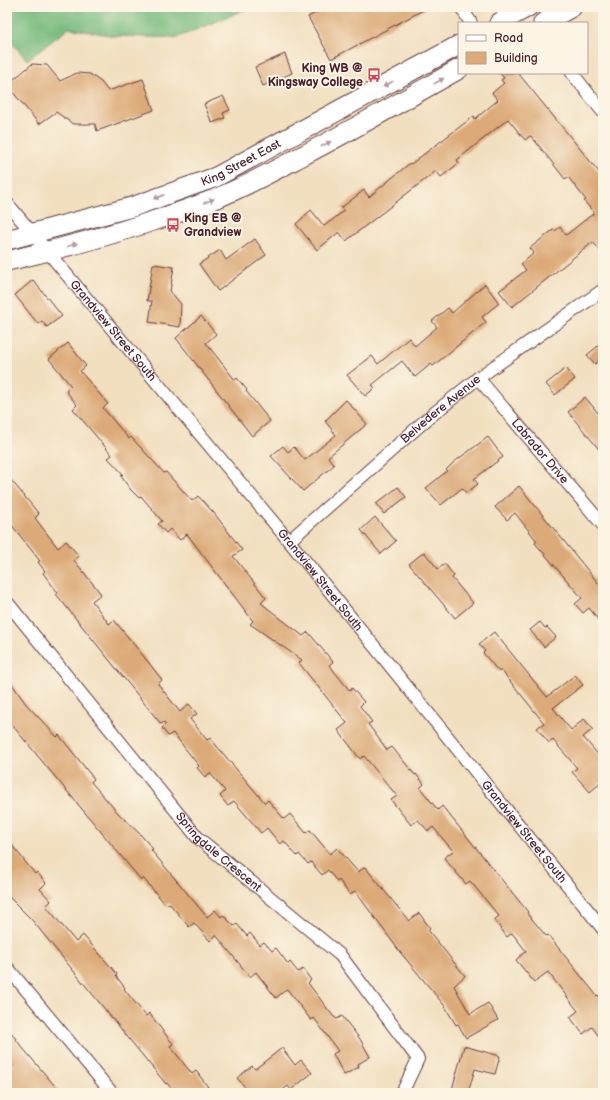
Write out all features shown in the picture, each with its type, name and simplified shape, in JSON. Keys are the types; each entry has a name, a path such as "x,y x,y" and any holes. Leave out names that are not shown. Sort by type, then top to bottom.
{"main road":[{"path":"502,22 528,7"},
{"path":"545,22 572,7"},
{"name":"King Street East","path":"7,240 132,207 216,177 458,47"},
{"name":"King Street East","path":"7,261 48,252 208,202 243,186 349,132 458,70"}],"street":[{"path":"462,7 470,22"},
{"path":"532,7 539,22"},
{"path":"573,74 603,112"},
{"name":"Grandview Street South","path":"7,204 288,541 603,930"},
{"name":"Belvedere Avenue","path":"288,541 428,419 478,378 603,290"},
{"name":"Labrador Drive","path":"478,378 603,525"},
{"name":"Springdale Crescent","path":"7,602 198,838 340,955 418,1059 402,1093"},
{"path":"7,967 112,1093"}],"green space":[{"path":"7,7 251,7 176,38 115,36 69,28 27,60 7,37"}],"building":[{"path":"327,7 429,7 331,59 308,17"},
{"path":"285,54 292,73 263,86 255,67"},
{"path":"32,64 47,65 60,81 77,73 90,74 101,82 108,91 143,79 154,110 97,131 95,124 73,124 56,112 39,124 7,85"},
{"path":"501,74 519,74 603,177 603,254 593,242 512,307 499,291 526,270 521,264 534,253 530,248 553,230 555,231 560,227 566,235 594,213 568,177 565,179 532,137 530,136 525,140 508,119 457,160 459,163 441,177 436,171 346,241 339,232 317,250 296,224 311,210 324,226 344,211 341,208 364,190 369,197 410,163 411,164 474,116 475,119 498,100 492,93 504,83 501,80 504,78"},
{"path":"223,96 230,110 223,113 225,118 212,123 204,104"},
{"path":"255,239 266,255 218,291 199,264 220,250 226,260"},
{"path":"153,264 174,267 170,291 181,304 180,327 149,322 152,301 147,301"},
{"path":"33,280 62,316 47,327 42,321 38,324 15,295"},
{"path":"485,284 499,303 482,317 486,322 433,366 431,364 415,377 402,361 372,385 375,388 365,396 347,375 372,356 378,364 409,338 415,346 437,327 432,321 448,308 452,313"},
{"path":"201,316 216,334 206,343 235,380 237,378 247,390 246,391 270,421 252,436 176,338"},
{"path":"603,342 603,357 595,364 587,355"},
{"path":"68,343 86,366 80,371 108,404 103,408 129,439 131,437 192,501 198,496 214,513 242,550 233,556 266,598 261,603 303,636 308,632 333,662 329,665 350,691 352,688 364,702 360,706 372,722 368,724 387,750 392,747 415,775 416,774 424,784 420,788 438,810 442,806 528,912 527,913 546,936 548,935 597,996 598,995 603,1002 603,1042 592,1027 583,1034 570,1017 578,1011 548,972 534,982 516,960 526,951 512,933 507,937 494,920 499,916 470,881 466,884 444,858 453,851 433,827 428,831 418,820 411,825 391,800 397,796 364,756 360,759 338,730 347,723 299,663 302,660 250,624 253,621 187,534 180,540 170,529 166,533 158,524 162,521 141,496 139,498 130,489 121,476 123,474 108,458 112,455 73,409 77,405 66,391 71,386 49,359"},
{"path":"566,368 575,379 555,395 546,384"},
{"path":"585,397 603,419 603,454 568,412"},
{"path":"346,400 367,424 328,457 334,465 303,491 271,456 283,446 288,452 294,447 305,460 336,435 325,421"},
{"path":"488,437 503,457 474,479 478,484 466,493 462,488 441,505 426,488 447,471 446,470 454,462"},
{"path":"7,475 39,514 35,518 58,548 66,541 79,556 74,560 101,594 92,601 109,624 114,620 149,663 162,680 158,684 180,712 189,704 197,714 190,719 207,740 210,738 265,803 268,800 284,819 290,814 306,833 310,830 330,854 337,848 358,872 365,867 409,921 419,913 430,928 428,930 465,976 454,986 470,1014 488,1003 498,1020 466,1038 444,1005 400,952 355,891 350,895 339,880 337,882 328,870 322,875 311,862 308,864 299,854 297,856 284,841 280,844 267,828 261,833 234,801 228,806 220,796 225,791 210,773 205,777 197,768 199,766 173,733 168,736 162,728 166,724 164,722 161,724 56,594 58,593 43,573 45,571 38,562 40,561 7,519"},
{"path":"519,486 603,589 603,625 589,608 583,613 575,604 582,598 535,543 537,541 515,513 507,520 495,507"},
{"path":"398,487 406,497 384,514 376,504"},
{"path":"375,517 396,541 381,554 361,530"},
{"path":"424,552 438,569 445,564 454,576 452,578 473,603 455,618 409,564"},
{"path":"540,622 556,637 544,647 530,630"},
{"path":"494,632 547,697 575,675 583,685 553,708 571,730 584,719 593,729 583,737 603,760 603,781 590,792 572,772 577,768 553,740 549,743 537,728 544,723 501,670 499,672 483,653 485,651 479,644"},
{"path":"7,677 26,704 57,737 59,735 94,779 91,782 118,813 153,849 151,850 207,917 215,910 221,917 223,915 234,926 237,924 247,936 250,933 260,945 264,942 272,951 276,948 288,964 290,962 298,972 303,969 311,980 308,983 333,1016 337,1019 342,1016 360,1039 370,1057 358,1064 359,1067 344,1075 333,1054 338,1051 314,1018 311,1020 287,989 276,998 256,972 250,977 216,935 210,941 194,923 189,927 169,903 166,905 143,878 141,880 7,719"},
{"path":"7,839 35,874 37,872 46,883 40,889 51,901 46,906 76,942 83,935 117,974 116,976 125,988 124,989 146,1016 149,1013 173,1044 170,1046 192,1074 196,1071 208,1087 200,1093 175,1093 31,919 7,895"},
{"path":"7,1027 61,1093 7,1093 7,1071 13,1066 7,1059"},
{"path":"464,1046 500,1056 495,1074 475,1069 468,1093 451,1093"},
{"path":"282,1048 295,1065 301,1060 312,1073 291,1090 288,1086 279,1093 250,1093 237,1078 252,1066 255,1069"}],"place":[{"name":"King WB @ Kingsway College","path":"374,75"},
{"name":"King EB @ Grandview","path":"173,225"}]}
